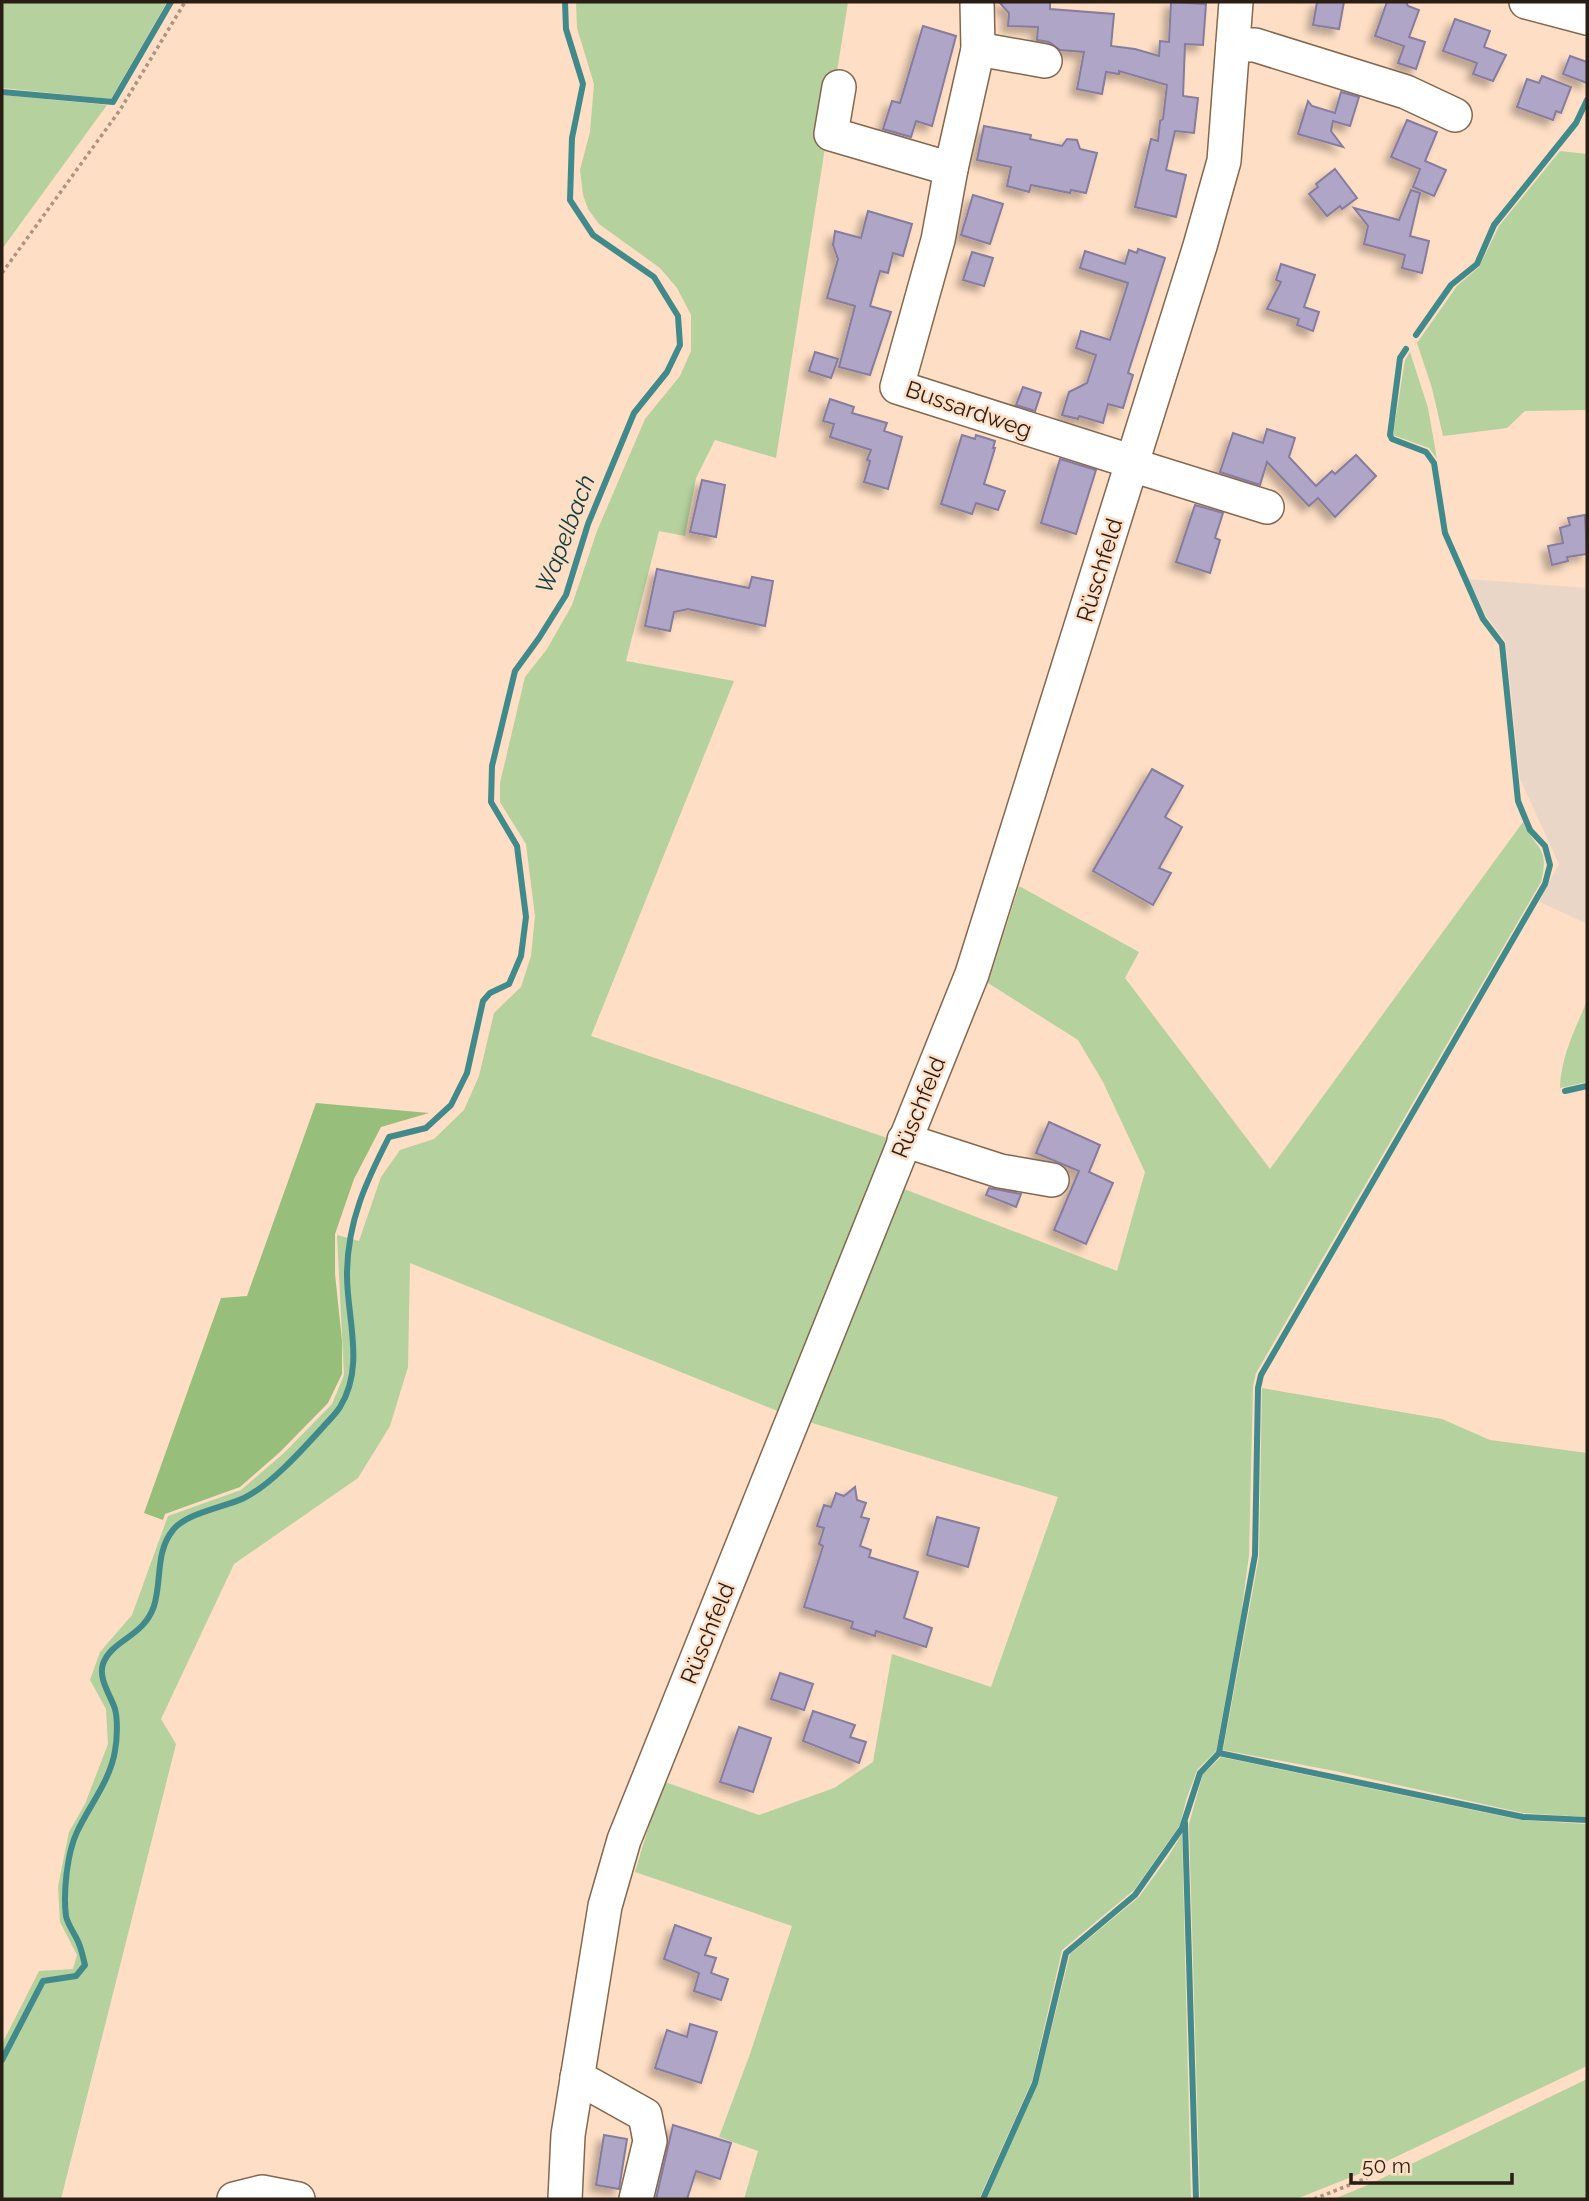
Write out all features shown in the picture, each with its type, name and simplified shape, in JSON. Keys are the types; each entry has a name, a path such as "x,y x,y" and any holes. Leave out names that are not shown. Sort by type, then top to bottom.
{"street":[{"name":"Bussardweg","path":"977,2 978,49 938,240 897,387 1132,463"},
{"name":"Rüschfeld","path":"565,2199 568,2135 605,1906 624,1840 972,974 1224,161 1236,2"},
{"path":"1526,2 1587,18"},
{"path":"1233,45 1255,46 1406,92 1455,115"},
{"path":"978,49 1045,61"},
{"path":"839,87 831,135 951,169"},
{"path":"1132,463 1267,507"},
{"path":"904,1140 1000,1171 1052,1180"},
{"path":"577,2077 645,2115 650,2141 636,2199"},
{"path":"234,2199 262,2192 298,2199"}],"path":[{"path":"2,272 120,110 185,2"},
{"path":"1314,2199 1367,2178"}],"shaded area":[{"path":"1468,579 1587,588 1587,924 1538,901 1559,864 1520,779 1506,642 1487,617"}],"green space":[{"path":"2,2 167,2 111,99 2,88"},
{"path":"576,2 848,2 776,458 715,440 696,478 685,536 659,531 626,661 734,681 591,1036 890,1139 780,1412 410,1263 408,1367 390,1426 358,1478 234,1564 161,1719 176,1744 61,2199 2,2199 2,2044 39,1971 73,1969 77,1955 60,1922 58,1887 69,1832 85,1804 108,1744 106,1709 90,1680 100,1652 132,1615 168,1516 241,1490 284,1453 332,1404 344,1375 337,1235 359,1241 381,1177 400,1150 434,1139 464,1110 479,1076 494,1013 521,987 531,956 535,916 526,844 500,802 500,783 525,677 547,649 572,605 597,531 645,419 680,376 691,351 691,315 677,288 660,268 599,224 588,209 583,195 580,170 590,132 594,84 577,28"},
{"path":"2,95 107,105 2,249"},
{"path":"1560,151 1587,154 1587,410 1525,411 1507,428 1443,436 1432,388 1417,343 1457,286 1479,267 1499,226"},
{"path":"1410,352 1428,408 1437,459 1429,448 1393,435 1405,360"},
{"path":"1523,822 1543,854 1541,882 1256,1373 1253,1386 1249,1555 1216,1751 1197,1770 1180,1825 1134,1890 1062,1950 1032,2081 979,2199 744,2199 758,2151 719,2137 750,2054 792,1926 635,1872 662,1781 759,1815 834,1788 873,1762 892,1654 991,1687 1058,1497 809,1422 904,1189 1117,1271 1145,1172 1103,1082 1078,1040 988,983 1019,886 1139,952 1125,978 1270,1169"},
{"path":"1587,1001 1587,1082 1560,1088 1566,1054"},
{"path":"316,1103 429,1113 381,1127 354,1179 335,1234 342,1374 328,1403 280,1452 240,1487 165,1514 163,1520 144,1513 221,1298 247,1296"},
{"path":"1262,1388 1442,1419 1490,1440 1587,1453 1587,1817 1523,1813 1335,1771 1223,1750 1259,1557"},
{"path":"1221,1757 1520,1820 1587,1824 1587,2066 1364,2172 1296,2199 1200,2199 1189,1824 1203,1774"},
{"path":"1182,1834 1191,2199 986,2199 1038,2083 1070,1954 1139,1897"},
{"path":"1587,2079 1587,2199 1334,2199 1370,2184"}],"building":[{"path":"999,2 1050,2 1050,9 1114,14 1111,46 1159,56 1160,41 1169,42 1171,2 1206,4 1203,45 1185,44 1183,96 1198,98 1194,133 1175,131 1166,170 1186,175 1176,217 1135,207 1151,139 1158,141 1167,85 1119,71 1119,74 1106,72 1102,94 1077,89 1084,52 1060,50 1049,42 1037,40 1038,27 1008,26 1009,13"},
{"path":"1317,2 1344,2 1339,29 1313,25"},
{"path":"1387,2 1406,2 1408,6 1419,10 1409,37 1425,42 1416,69 1398,63 1404,46 1375,36"},
{"path":"1455,19 1490,31 1484,47 1506,55 1493,81 1473,74 1477,63 1443,51"},
{"path":"923,26 956,36 932,126 916,121 911,137 883,129 892,101 900,103"},
{"path":"1570,56 1587,62 1587,83 1563,74"},
{"path":"1542,76 1571,87 1561,113 1556,111 1553,120 1517,107 1527,79 1539,83"},
{"path":"1341,92 1359,97 1350,126 1333,121 1331,131 1343,147 1298,134 1308,101 1312,106 1335,113"},
{"path":"1407,120 1437,132 1425,161 1446,170 1434,196 1413,187 1420,169 1391,157"},
{"path":"984,126 1031,135 1030,139 1062,146 1067,139 1077,140 1080,149 1097,153 1086,193 1071,190 1070,193 1031,185 1029,192 1007,186 1011,167 977,160"},
{"path":"1335,169 1357,198 1327,216 1309,194 1318,187 1316,184"},
{"path":"1411,190 1420,193 1410,236 1429,241 1422,273 1402,268 1405,255 1364,244 1368,226 1354,208 1399,220"},
{"path":"973,195 1003,204 990,244 961,235"},
{"path":"868,211 912,224 903,256 893,253 888,273 880,271 870,306 891,312 870,375 839,367 855,306 827,298 838,259 833,245 835,231 861,238"},
{"path":"1138,249 1165,258 1128,373 1133,375 1123,408 1108,404 1103,423 1079,416 1078,419 1062,415 1069,392 1087,383 1096,355 1076,348 1081,331 1110,340 1128,283 1080,268 1085,251 1125,264 1129,250 1137,253"},
{"path":"972,252 993,258 984,286 963,280"},
{"path":"1281,264 1315,275 1304,307 1319,312 1313,331 1297,325 1299,319 1267,309 1281,282 1276,280"},
{"path":"815,352 838,359 831,378 809,371"},
{"path":"1023,387 1041,393 1035,411 1016,405"},
{"path":"830,399 854,407 852,413 887,423 884,431 902,437 888,489 864,482 871,450 830,437 834,424 823,421"},
{"path":"1267,429 1295,438 1289,457 1316,486 1332,471 1335,474 1356,455 1376,476 1335,517 1318,498 1309,506 1267,462 1260,485 1220,472 1233,433 1263,443"},
{"path":"962,435 975,439 976,435 995,441 984,484 1005,491 998,510 976,503 972,514 941,504"},
{"path":"1060,459 1096,470 1076,534 1041,523"},
{"path":"702,480 725,485 716,537 690,532"},
{"path":"1195,505 1223,513 1215,538 1220,540 1210,573 1176,562"},
{"path":"1585,515 1587,554 1567,557 1568,561 1552,565 1548,546 1563,543 1560,528 1570,525 1568,518"},
{"path":"657,569 749,588 752,577 773,581 765,626 688,609 674,612 670,631 645,626"},
{"path":"1152,769 1183,786 1165,817 1182,827 1159,868 1171,873 1153,905 1093,871"},
{"path":"1049,1122 1100,1145 1089,1172 1113,1183 1086,1244 1054,1230 1079,1171 1036,1153"},
{"path":"989,1188 1021,1194 1016,1207 986,1195"},
{"path":"855,1487 857,1500 866,1503 861,1517 869,1519 860,1546 871,1550 869,1557 918,1572 904,1618 932,1628 926,1647 876,1631 875,1636 851,1628 853,1622 804,1607 823,1546 819,1544 824,1528 817,1526 824,1505 831,1507 836,1493 844,1496"},
{"path":"937,1517 979,1528 968,1567 927,1555"},
{"path":"780,1673 813,1684 804,1710 771,1699"},
{"path":"813,1711 855,1725 850,1737 866,1742 859,1763 803,1741"},
{"path":"739,1727 771,1738 753,1792 720,1782"},
{"path":"675,1925 711,1938 705,1955 716,1958 711,1973 728,1979 721,2000 694,1991 699,1973 664,1959"},
{"path":"690,2024 717,2032 701,2083 655,2068 667,2030 687,2037"},
{"path":"673,2125 731,2143 720,2179 696,2171 687,2199 656,2199"},
{"path":"604,2135 627,2139 619,2189 596,2185"}],"waterway":[{"path":"2,92 113,102 171,2"},
{"name":"Wapelbach","path":"2,2060 43,1981 76,1976 85,1965 66,1916 66,1885 68,1862 74,1841 104,1783 115,1751 116,1714 104,1681 103,1664 113,1649 136,1632 149,1616 154,1606 164,1548 173,1530 187,1519 244,1498 265,1485 296,1456 340,1407 348,1391 353,1357 347,1289 348,1253 355,1218 366,1186 389,1137 426,1128 451,1105 467,1073 483,1001 490,993 509,984 521,956 526,917 517,846 491,802 492,766 515,671 566,595 588,524 634,413 667,372 680,345 678,316 654,277 593,235 570,200 572,138 583,84 566,29 565,2"},
{"path":"1416,335 1451,285 1477,264 1494,225 1576,123 1587,100"},
{"path":"983,2199 1035,2083 1066,1953 1135,1895 1182,1828 1200,1773 1219,1753 1255,1555 1258,1388 1261,1375 1545,884 1550,865 1545,846 1530,830 1518,801 1502,644 1483,619 1445,533 1434,463 1426,452 1392,439 1390,435 1400,358 1406,349"},
{"path":"1565,1091 1587,1086"},
{"path":"1219,1753 1523,1817 1587,1820"},
{"path":"1185,1823 1196,2199"}]}
